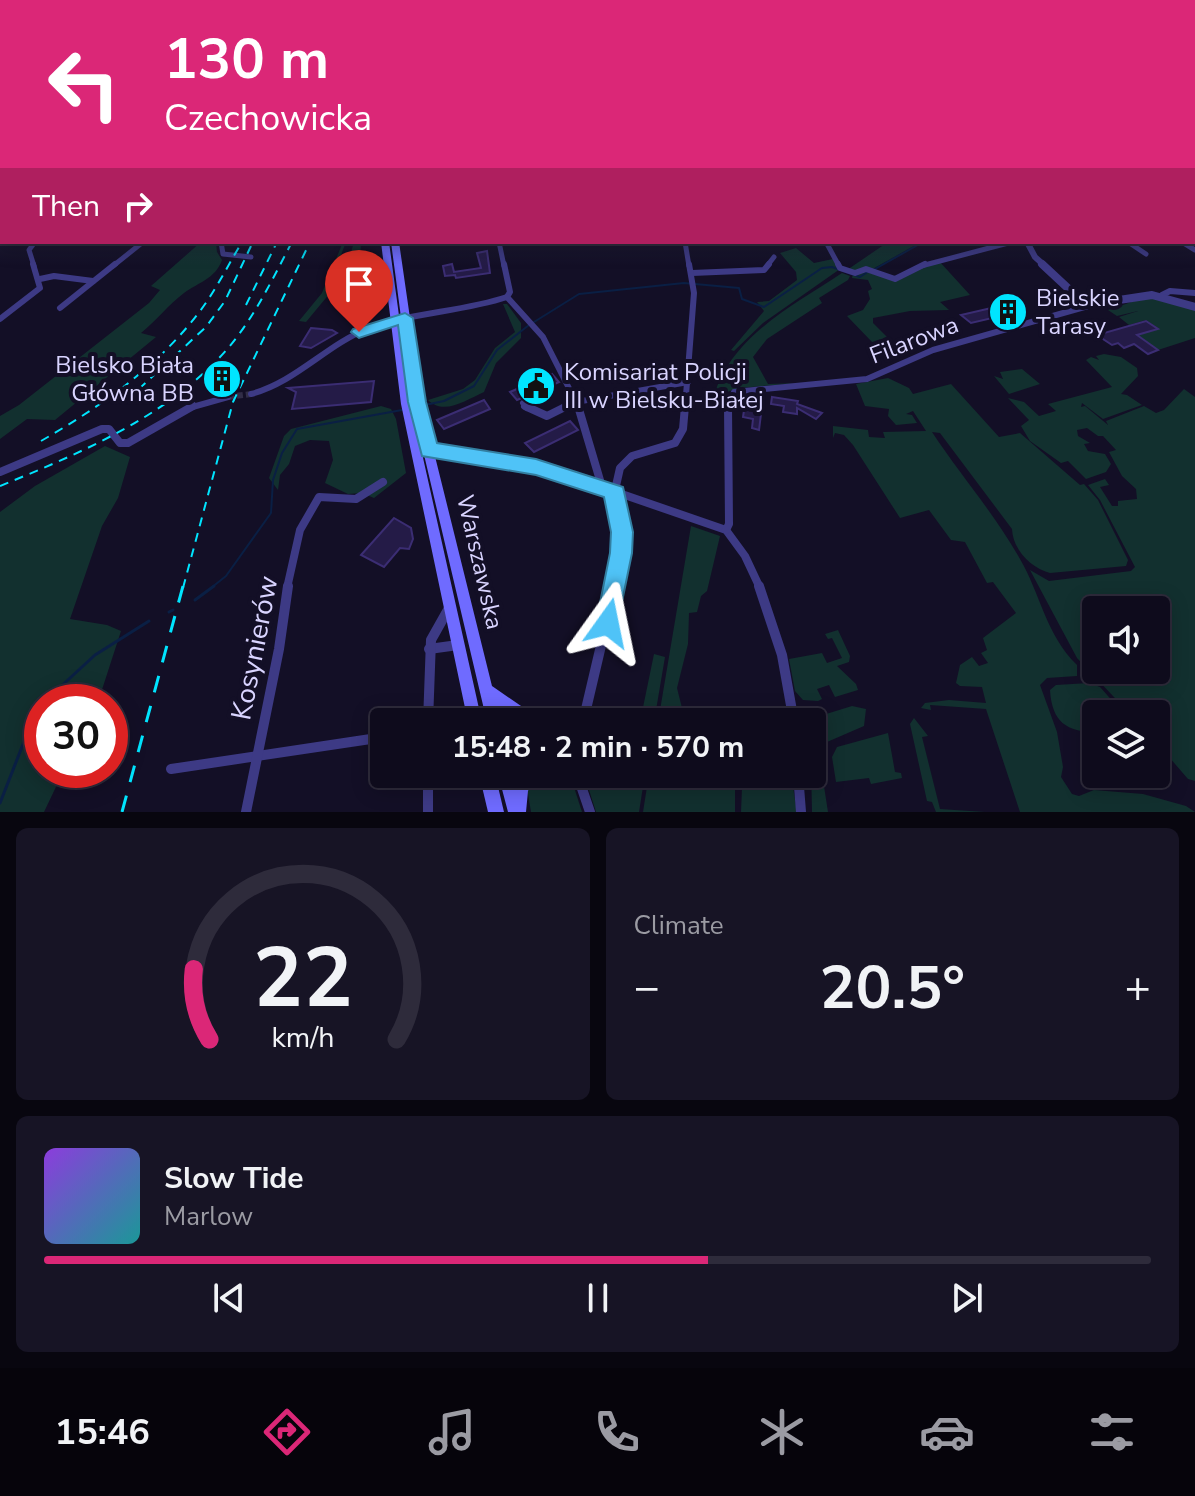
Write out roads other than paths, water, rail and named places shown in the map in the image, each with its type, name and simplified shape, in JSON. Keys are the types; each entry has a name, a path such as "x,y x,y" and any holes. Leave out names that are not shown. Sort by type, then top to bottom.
{"main road":[{"name":"Warszawska","path":"385,244 412,406 472,708"},
{"name":"Warszawska","path":"395,244 400,319"},
{"name":"Warszawska","path":"422,452 490,708"},
{"path":"486,690 512,708"},
{"path":"490,788 496,812"},
{"path":"510,788 516,812"},
{"path":"516,812 521,788"}],"street":[{"path":"0,319 40,288 40,279 29,250 34,244"},
{"path":"60,308 140,244"},
{"path":"221,244 222,251 229,257 251,257"},
{"path":"251,394 281,386 349,337 400,319 507,297 510,292 499,244"},
{"path":"586,708 613,600 621,553 622,532 613,499 620,468 638,453 668,446 681,436 688,382 693,280 685,244"},
{"path":"827,244 840,268 852,273 871,271 897,279 926,263 1004,244"},
{"path":"1027,244 1035,257 1088,306"},
{"path":"1131,244 1146,254"},
{"path":"693,280 764,270 774,257"},
{"path":"40,279 54,276 93,281"},
{"name":"Filarowa","path":"726,530 729,524 728,403 732,393 867,379 933,350 1088,306 1143,294 1162,295 1170,291 1195,293"},
{"path":"1162,295 1195,307"},
{"path":"507,297 552,351 586,424 602,487"},
{"path":"523,403 526,408 547,416 576,402 688,382"},
{"path":"0,472 102,429 109,429 120,443 128,443 197,404 228,397"},
{"path":"422,452 442,450 558,472 726,530 745,556 768,607 782,655 791,708"},
{"name":"Kosynierów","path":"246,812 279,651 295,551 305,518 319,497 356,499 383,482"},
{"path":"428,708 429,649 434,630 450,607"},
{"path":"429,649 459,645"},
{"path":"171,769 370,739"},
{"path":"428,788 428,812"},
{"path":"582,788 590,812"},
{"path":"799,788 801,812"}],"waterway":[{"path":"875,269 919,244"},
{"path":"534,322 579,294 684,283 739,288 742,299 764,307 822,268 832,267 860,277 869,271"},
{"path":"420,406 444,401 474,386 497,350 529,325"},
{"path":"211,588 226,576 271,513 273,480 282,453 297,429 402,410"},
{"path":"195,600 214,586"},
{"path":"169,612 173,610"},
{"path":"64,684 95,655 149,621"},
{"path":"0,803 24,742"}],"tunnel":[{"path":"228,397 251,394"}],"railway":[{"path":"41,441 127,384 166,350 206,303 241,244"},
{"path":"246,305 276,244"},
{"path":"0,486 123,430 180,393 229,347 247,323 291,244"},
{"path":"183,588 233,402 309,244"},
{"path":"127,400 206,327 225,301 251,246"},
{"path":"122,812 183,586"}],"place":[{"name":"Bielskie Tarasy","path":"1008,312"},
{"name":"Bielsko Biała Główna BB","path":"222,379"},
{"name":"Komisariat Policji III w Bielsku-Białej","path":"536,386"}]}
